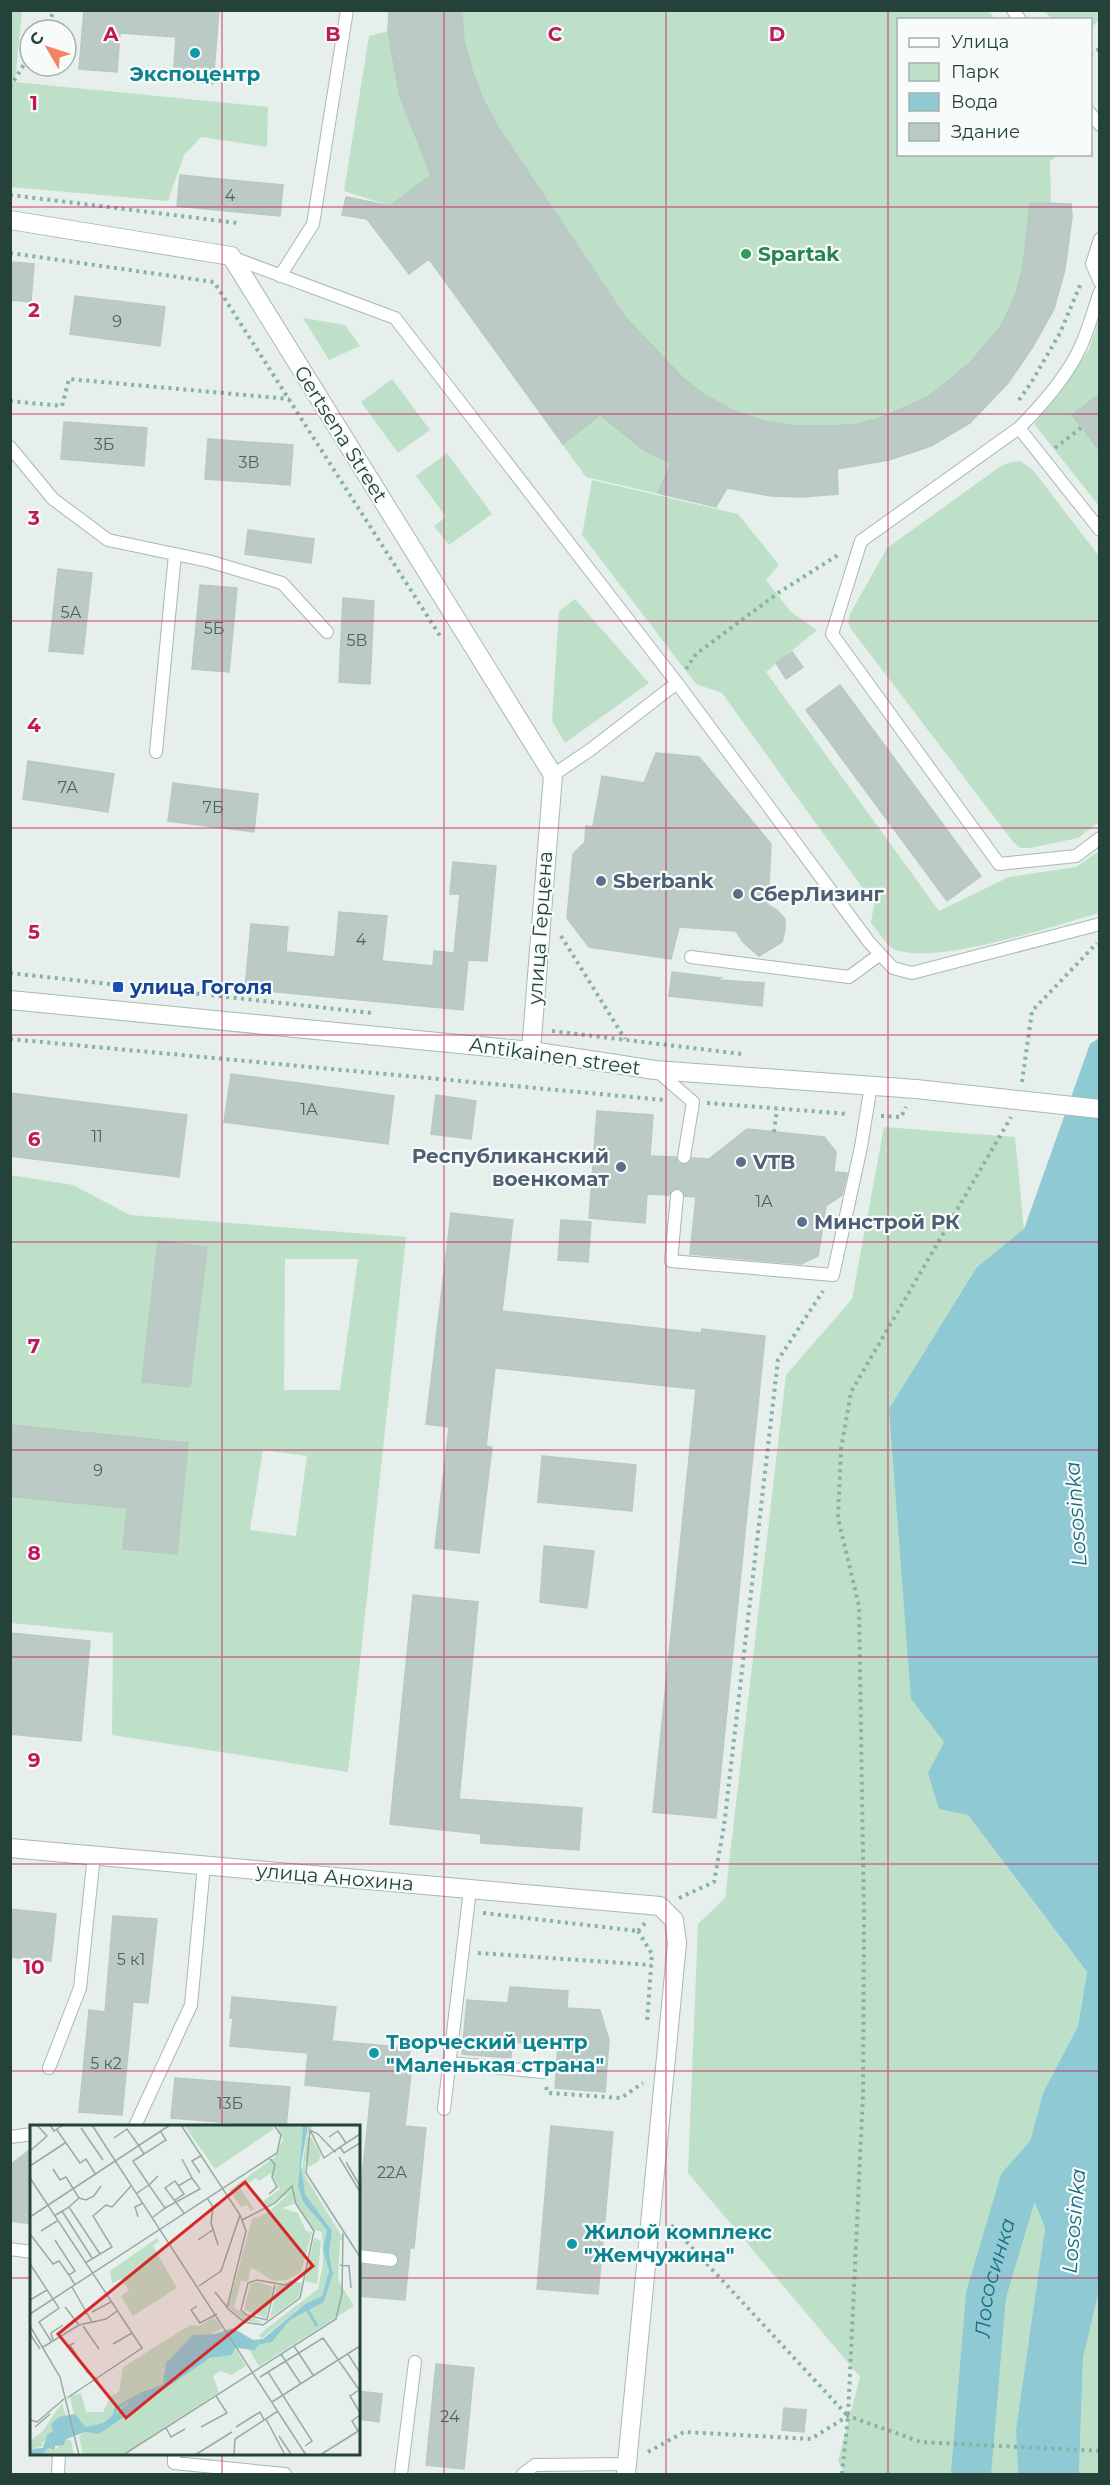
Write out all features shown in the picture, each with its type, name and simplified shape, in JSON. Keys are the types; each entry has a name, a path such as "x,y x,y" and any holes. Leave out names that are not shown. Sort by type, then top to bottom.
{"street":[{"path":"10,220 231,256"},
{"name":"Gertsena Street","path":"231,256 553,775"},
{"name":"улица Герцена","path":"531,1051 553,775"},
{"name":"Antikainen street","path":"10,1000 531,1051 655,1070 871,1085 1100,1109"},
{"name":"улица Анохина","path":"10,1848 660,1906"},
{"path":"626,2469 677,1943 674,1920 660,1906"}],"lane":[{"path":"280,276 313,224 347,10"},
{"path":"1100,239 1092,264 1100,282"},
{"path":"231,256 395,318 677,683 879,955 893,968 912,973 1100,924"},
{"path":"1100,292 1079,350 1056,387 1019,428 861,541 832,634 999,864 1076,856 1100,838"},
{"path":"1019,428 1100,530"},
{"path":"10,447 53,499 108,540 208,561 282,583 327,632"},
{"path":"156,752 175,554"},
{"path":"553,775 590,750 677,683"},
{"path":"691,957 849,977 879,955"},
{"path":"655,1070 693,1102 684,1158"},
{"path":"677,1196 671,1261 833,1275 861,1147 871,1085"},
{"path":"49,2068 80,1988 94,1855"},
{"path":"136,2125 191,2005 204,1865"},
{"path":"444,2109 470,1889"},
{"path":"450,2063 543,2072"},
{"path":"10,2137 30,2134"},
{"path":"10,2249 30,2252"},
{"path":"360,2256 391,2260"},
{"path":"401,2475 415,2361"},
{"path":"58,2475 59,2455"},
{"path":"174,2455 174,2463 285,2475"},
{"path":"523,2475 535,2465 626,2469"}],"path":[{"path":"10,87 18,74"},
{"path":"10,195 237,223"},
{"path":"10,253 214,282 448,648"},
{"path":"1018,402 1060,333 1078,290"},
{"path":"10,401 62,406 69,379 289,399"},
{"path":"1052,451 1082,428"},
{"path":"696,654 778,593 861,541"},
{"path":"558,931 626,1040"},
{"path":"1021,1092 1032,1011 1100,940"},
{"path":"10,973 374,1013"},
{"path":"532,1029 752,1055"},
{"path":"10,1039 693,1102 901,1117"},
{"path":"774,1132 777,1109"},
{"path":"842,2475 848,2416 863,2094 864,1917 859,1606 838,1518 841,1449 851,1392 1014,1114"},
{"path":"638,1931 660,1906 714,1882 724,1826 778,1360 833,1275"},
{"path":"467,1911 638,1931"},
{"path":"638,1931 652,1954 647,2025"},
{"path":"464,1952 651,1965"},
{"path":"543,2072 548,2093 621,2098 642,2085 643,2073"},
{"path":"652,2205 848,2416 921,2442 1100,2451"},
{"path":"626,2469 684,2432 811,2439 848,2416"}],"green space":[{"name":"Spartak","path":"988,10 994,18 897,18 897,156 1058,156 1050,161 1051,202 1071,204 1072,217 1065,269 1054,309 1032,348 931,446 889,460 837,469 838,494 782,495 727,488 716,507 586,477 390,206 344,191 369,36 388,31 389,11"},
{"path":"10,11 22,11 21,18 18,18 15,82 268,107 267,147 201,137 184,155 168,201 11,187"},
{"path":"1044,11 1099,11 1099,20 1092,27 1092,18 1051,18"},
{"path":"303,318 345,325 360,346 329,360"},
{"path":"1099,319 1099,506 1034,424 1062,390 1089,349"},
{"path":"392,379 430,430 398,453 361,402"},
{"path":"447,453 492,514 449,545 434,526 446,517 416,476"},
{"path":"1020,461 1033,470 1099,556 1099,822 1078,838 1030,848 1021,848 1014,843 851,629 848,622 850,614 887,548 1001,466"},
{"path":"592,480 738,514 779,565 766,580 791,612 817,630 766,672 939,911 1009,877 1076,867 1099,851 1099,913 967,948 915,953 896,950 889,946 871,923 874,904 722,693 696,684 582,535"},
{"path":"575,599 649,683 565,743 552,721 559,611"},
{"path":"884,1127 1015,1137 1024,1230 977,1267 911,1699 944,1742 929,1773 968,1815 1087,1972 1078,2026 1043,2093 1020,2185 1029,2189 1045,2228 1016,2429 1018,2474 845,2474 838,2461 860,2377 688,2173 698,1924 725,1898 786,1375 852,1299"},
{"path":"10,1175 73,1185 130,1215 406,1237 348,1772 112,1735 113,1633 11,1623","holes":["285,1259 358,1259 340,1390 284,1390","263,1450 307,1456 296,1536 250,1530"]},
{"path":"1099,2286 1099,2474 1079,2474 1083,2358"}],"water":[{"name":"Lososinka","path":"1099,1038 1100,2286 1083,2358 1079,2474 1018,2474 1016,2429 1045,2228 1029,2189 1019,2184 1043,2093 1078,2026 1087,1972 968,1815 939,1809 928,1773 944,1742 911,1699 889,1409 977,1267 1024,1229 1090,1044"}],"building":[{"name":"Экспоцентр","path":"84,10 219,10 213,84 173,80 176,37 120,33 117,72 79,69"},
{"path":"389,10 462,10 464,41 472,70 497,126 626,318 683,378 705,395 732,410 764,421 797,426 832,426 858,424 880,418 928,397 971,362 1001,326 1016,294 1023,266 1030,203 1071,204 1072,217 1065,269 1054,309 1032,348 1008,383 970,423 931,446 889,460 837,469 838,494 802,497 771,496 727,488 716,507 658,493 671,463 644,450 600,415 563,444 429,259 409,274 367,219 342,215 346,197 390,206 431,175 400,97 388,31"},
{"path":"180,175 283,185 280,216 177,206"},
{"path":"10,262 34,264 31,302 10,300"},
{"path":"75,296 165,307 160,346 70,334"},
{"path":"1100,394 1100,451 1072,415"},
{"path":"64,422 147,428 144,466 61,459"},
{"path":"208,439 293,445 290,485 205,479"},
{"path":"248,530 314,539 311,563 245,554"},
{"path":"58,569 92,573 83,654 49,651"},
{"path":"200,585 237,588 229,672 192,669"},
{"path":"343,598 374,601 370,684 339,682"},
{"path":"792,652 803,667 786,679 776,663"},
{"path":"840,685 981,876 947,901 806,710"},
{"path":"656,753 699,757 771,844 768,905 777,910 785,919 785,930 782,942 759,956 743,942 736,931 679,927 671,959 589,947 567,918 573,854 585,842 586,826 593,827 602,776 644,783"},
{"path":"28,761 114,774 108,812 23,799"},
{"path":"173,783 258,794 254,832 168,821"},
{"path":"453,862 496,866 487,961 468,960 463,1010 245,989 251,924 288,927 286,952 335,957 339,912 387,916 382,961 433,966 434,951 454,953 460,894 450,894"},
{"path":"672,972 721,978 717,980 764,983 762,1006 669,996"},
{"path":"231,1074 394,1096 388,1144 224,1122"},
{"path":"10,1093 187,1115 179,1177 10,1156"},
{"path":"436,1095 476,1101 471,1139 431,1134"},
{"path":"597,1111 653,1115 650,1156 676,1157 678,1163 683,1165 690,1163 692,1158 709,1159 747,1129 824,1137 836,1152 834,1172 847,1173 842,1195 826,1206 818,1256 801,1264 690,1254 696,1197 685,1196 678,1188 673,1189 669,1195 647,1194 645,1223 589,1218"},
{"path":"451,1213 513,1220 502,1311 701,1333 702,1329 765,1336 716,1818 653,1812 696,1389 495,1368 486,1446 492,1447 479,1553 435,1548 449,1427 426,1424"},
{"path":"561,1220 591,1222 588,1262 558,1260"},
{"path":"158,1241 207,1247 190,1387 142,1382"},
{"path":"10,1425 188,1443 177,1554 123,1549 127,1508 10,1496"},
{"path":"542,1456 636,1465 632,1511 538,1502"},
{"path":"544,1546 594,1551 587,1608 540,1602"},
{"path":"413,1595 478,1602 459,1799 582,1808 579,1850 481,1843 481,1834 390,1824"},
{"path":"10,1633 90,1641 81,1741 10,1734"},
{"path":"10,1909 56,1914 51,1961 10,1957"},
{"path":"113,1916 157,1919 148,2003 133,2002 122,2115 79,2112 89,2010 105,2012"},
{"path":"510,1987 568,1991 567,2008 600,2010 609,2040 605,2092 555,2088 558,2046 512,2042 511,2058 462,2054 467,2000 508,2003"},
{"path":"232,1997 336,2007 332,2041 410,2048 407,2073 411,2074 405,2126 426,2128 414,2248 410,2248 405,2300 360,2296 360,2264 391,2268 397,2265 399,2260 393,2252 360,2248 360,2197 371,2092 305,2085 308,2053 230,2046 233,2018 230,2018"},
{"path":"175,2078 290,2087 286,2125 171,2118"},
{"name":"Жилой комплекс \"Жемчужина\"","path":"551,2126 613,2132 598,2294 537,2289"},
{"path":"30,2150 30,2224 10,2221 10,2165"},
{"path":"436,2364 474,2368 464,2469 426,2465"},
{"path":"360,2391 382,2394 379,2422 360,2419"},
{"path":"784,2408 806,2410 804,2432 782,2430"}],"waterway":[{"name":"Лососинка","path":"971,2474 986,2295 1019,2184 1055,2143"}],"place":[{"name":"Экспоцентр","path":"195,53"},
{"name":"Spartak","path":"746,254"},
{"name":"Sberbank","path":"601,881"},
{"name":"СберЛизинг","path":"738,894"},
{"name":"улица Гоголя","path":"118,987"},
{"name":"VTB","path":"741,1162"},
{"name":"Республиканский военкомат","path":"621,1167"},
{"name":"Минстрой РК","path":"802,1222"},
{"name":"Творческий центр \"Маленькая страна\"","path":"374,2053"},
{"name":"Жилой комплекс \"Жемчужина\"","path":"572,2244"}]}
